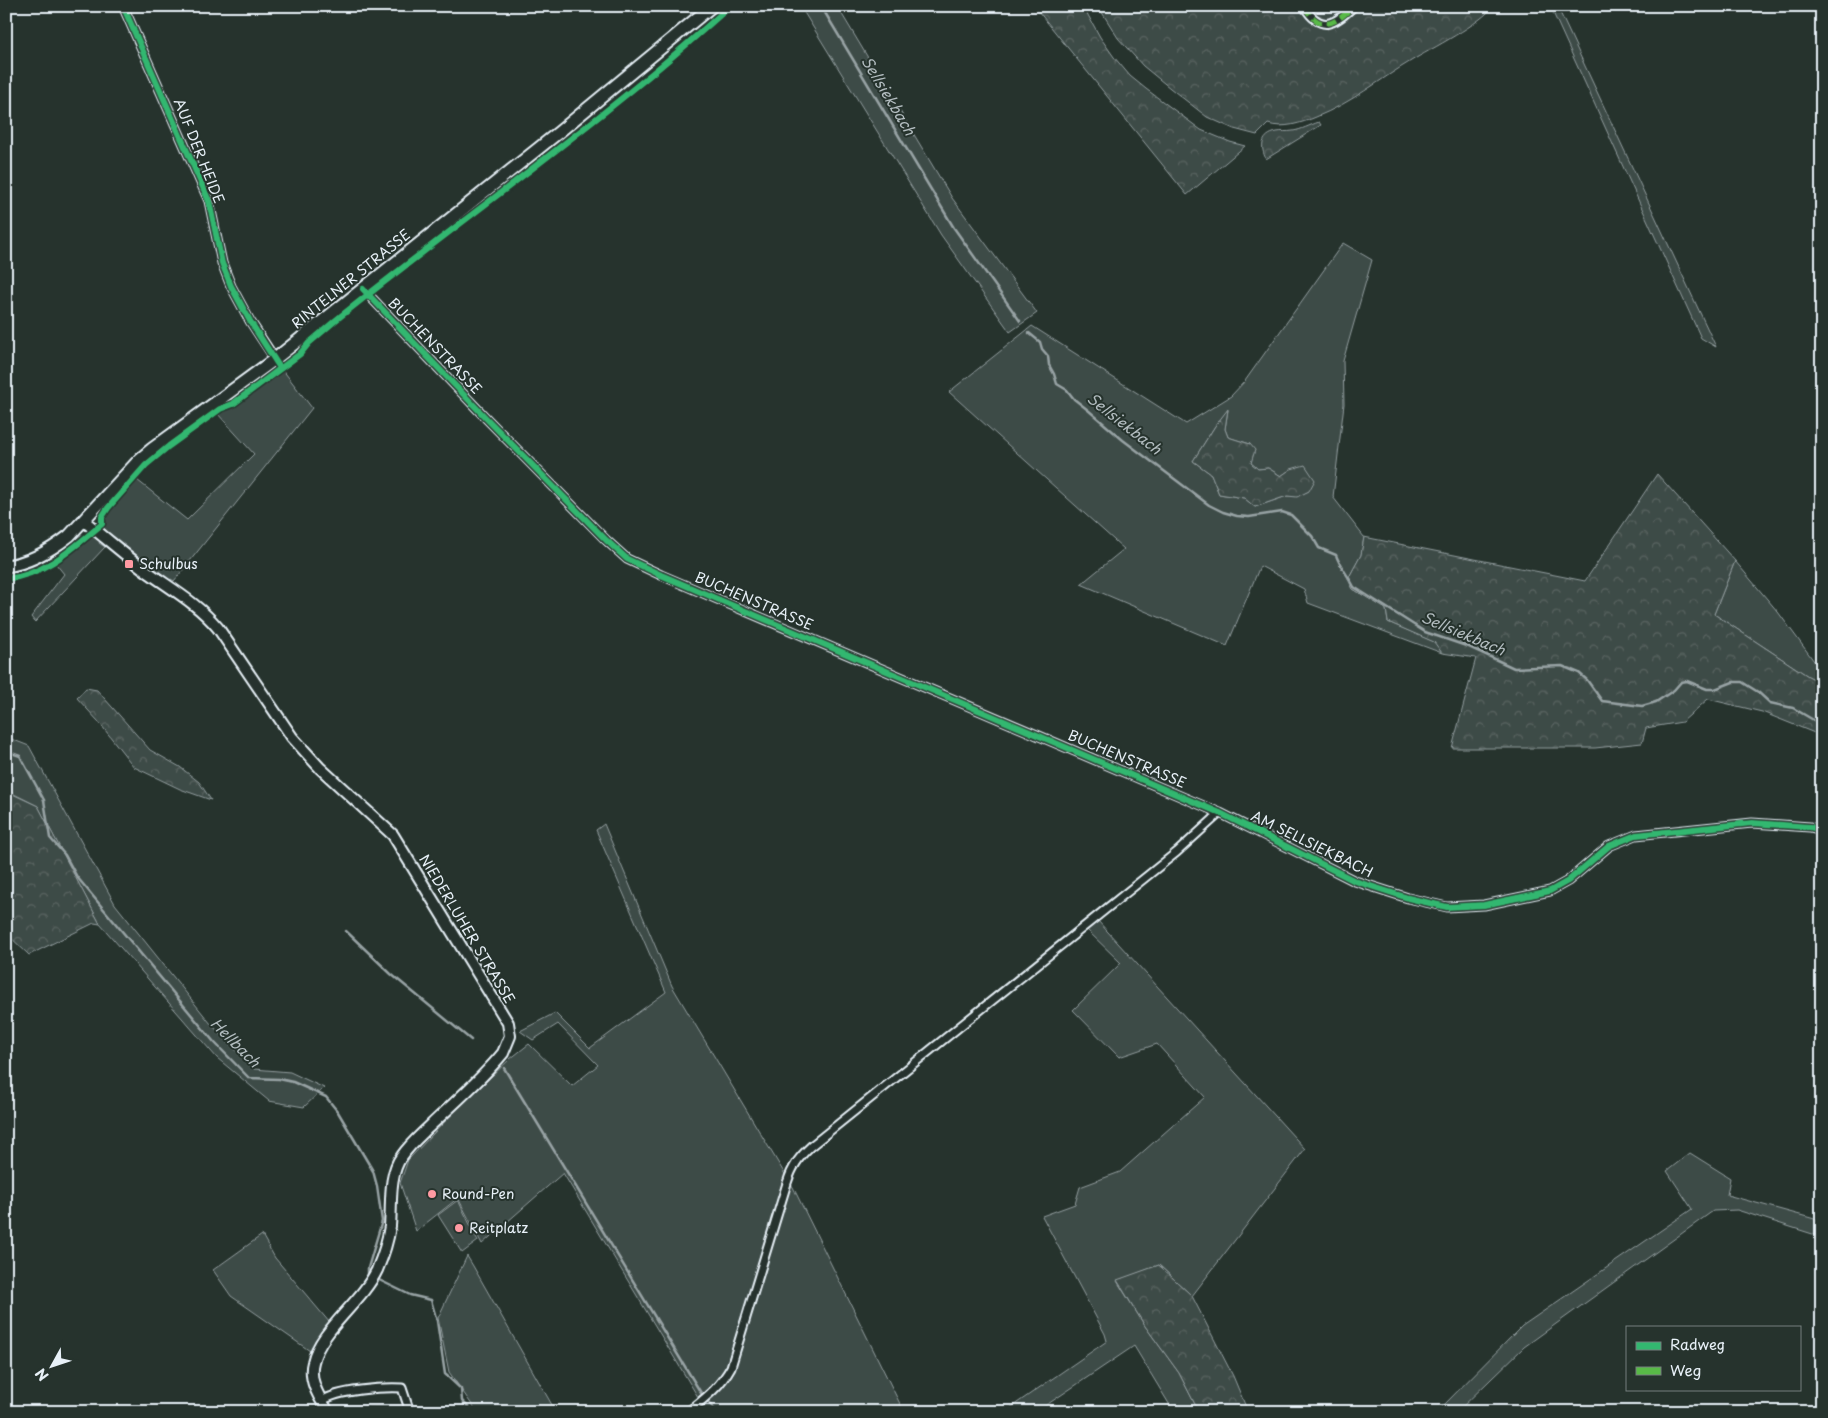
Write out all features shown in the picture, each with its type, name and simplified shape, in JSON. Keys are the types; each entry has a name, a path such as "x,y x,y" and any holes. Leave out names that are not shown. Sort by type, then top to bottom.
{"main road":[{"name":"RINTELNER STRASSE","path":"6,566 44,553 69,536 152,449 274,360 559,132 712,6"}],"street":[{"name":"AUF DER HEIDE","path":"123,6 209,201 222,263 231,286 274,360"},
{"path":"1304,6 1312,18 1324,24 1341,19 1354,6"},
{"name":"BUCHENSTRASSE","path":"363,288 486,418 606,540 627,558 661,575 1220,813"},
{"name":"NIEDERLUHER STRASSE","path":"84,521 115,547 191,601 206,614 292,737 320,768 393,835 508,1023 510,1036 504,1053 410,1146 397,1164 391,1200 390,1227 378,1268 371,1282 320,1343 315,1353 311,1370 312,1378 328,1412"},
{"path":"688,1412 712,1394 731,1367 792,1167 800,1157 811,1146 1177,852 1220,813"},
{"name":"AM SELLSIEKBACH","path":"1220,813 1355,881 1408,898 1447,907 1484,905 1550,892 1568,881 1609,846 1636,835 1752,823 1810,827 1822,830"},
{"path":"322,1401 329,1396 366,1390 402,1388 410,1412"}],"green space":[{"path":"800,6 837,6 952,198 1037,313 1010,332 941,235"},
{"path":"1034,6 1083,6 1100,37 1130,76 1201,130 1245,146 1187,195"},
{"path":"1098,6 1493,6 1488,13 1468,28 1341,105 1299,123 1286,126 1268,124 1257,135 1234,129 1207,117 1170,88 1143,66 1118,38"},
{"path":"1550,6 1557,6 1716,347 1701,338"},
{"path":"1319,122 1321,125 1266,159 1263,142 1268,136 1277,132 1296,130"},
{"path":"1343,243 1372,260 1343,361 1344,404 1333,497 1364,537 1361,555 1348,579 1353,589 1386,609 1388,622 1435,642 1442,653 1308,603 1304,589 1260,566 1227,646 1081,584 1124,549 949,392 1032,326 1186,424 1231,396 1245,381","holes":["1228,410 1225,429 1228,437 1250,444 1251,463 1258,469 1268,468 1281,476 1291,469 1309,491 1255,507 1244,498 1219,494 1211,474 1193,461 1215,426"]},
{"path":"282,369 312,408 174,581 171,579 168,581 127,554 104,528 107,513 137,480 187,520 254,454 217,413 234,406"},
{"path":"1228,409 1225,429 1228,437 1250,444 1255,450 1251,463 1258,469 1268,468 1281,476 1291,469 1305,465 1315,480 1309,491 1297,497 1287,496 1255,507 1244,498 1219,494 1211,474 1193,461"},
{"path":"1657,474 1735,561 1714,614 1808,676 1822,683 1822,736 1762,712 1708,699 1682,722 1646,728 1642,743 1595,748 1452,748 1476,658 1442,653 1434,642 1388,622 1386,609 1353,589 1348,579 1361,555 1364,537 1585,581"},
{"path":"81,535 87,535 49,562 29,572 6,578 6,572 31,566 63,548"},
{"path":"92,536 105,547 35,622 31,617 64,574 56,564"},
{"path":"1735,561 1778,612 1822,672 1822,683 1808,676 1714,614"},
{"path":"86,688 97,690 150,750 180,767 199,782 211,800 180,789 134,767 98,721 77,698"},
{"path":"6,737 29,746 115,904 211,1024 254,1069 290,1072 324,1088 304,1107 269,1101 217,1058 100,924 38,806 6,790"},
{"path":"6,791 38,806 100,924 94,923 29,955 6,933"},
{"path":"604,824 672,986 786,1176 725,1370 714,1384 698,1397 563,1173 482,1244 458,1198 416,1231 400,1183 408,1160 457,1109 510,1059 529,1044 572,1086 598,1065 558,1024 533,1040 520,1031 555,1013 590,1048 666,992 596,830"},
{"path":"1098,921 1305,1149 1192,1296 1159,1265 1117,1281 1145,1326 1179,1373 1199,1412 1174,1412 1134,1346 1036,1412 1004,1412 1107,1341 1042,1216 1075,1204 1080,1187 1120,1172 1205,1097 1157,1044 1119,1057 1073,1010 1121,963 1086,929"},
{"path":"1690,1153 1730,1178 1727,1195 1822,1221 1822,1237 1737,1210 1713,1211 1524,1347 1457,1412 1437,1412 1522,1326 1692,1209 1667,1171"},
{"path":"791,1184 904,1412 693,1412 718,1391 734,1370"},
{"name":"Reitplatz","path":"458,1200 478,1241 462,1253 438,1215"},
{"path":"262,1235 275,1258 330,1323 316,1340 310,1351 231,1296 213,1270"},
{"path":"467,1256 556,1412 477,1412 449,1372 438,1318"},
{"path":"1159,1265 1192,1296 1233,1376 1248,1412 1199,1412 1179,1373 1145,1326 1117,1280"},
{"path":"400,1406 396,1412 335,1412 332,1408"}],"waterway":[{"name":"Sellsiekbach","path":"821,6 954,228 1020,321"},
{"name":"Sellsiekbach","path":"1029,333 1040,342 1042,349 1048,356 1049,365 1057,384 1067,390 1074,399 1123,440 1209,505 1237,516 1249,517 1282,512 1291,515 1312,536 1319,548 1336,555 1354,587 1425,632 1469,647 1514,668 1562,666 1579,673 1587,680 1602,701 1642,706 1656,702 1674,690 1681,682 1687,681 1707,689 1715,689 1733,682 1742,682 1758,692 1770,703 1793,708 1822,725"},
{"name":"Hellbach","path":"6,751 20,756 44,800 50,838 65,855 77,877 214,1042 249,1078 279,1079 293,1082 326,1097 338,1112 373,1171 377,1186 382,1221 368,1268 368,1275 370,1276"},
{"path":"346,931 391,974 471,1040"},
{"path":"504,1068 701,1393"},
{"name":"Hellbach","path":"375,1278 410,1295 431,1300 437,1321 445,1374 461,1389 462,1401 473,1412"},
{"path":"709,1403 717,1412"}],"marked path":[{"path":"1304,6 1310,15 1322,23 1328,23 1341,18 1354,6"}],"cycle path":[{"path":"123,6 209,201 222,263 231,286 250,321 280,368"},
{"path":"6,579 33,572 46,566 80,542 102,524 102,517 108,508 146,465 169,446 220,409 233,404 300,354 309,343 385,281 635,88 730,6"},
{"path":"363,289 486,418 627,559 1220,813 1355,881 1408,898 1447,907 1484,905 1550,891 1568,881 1609,846 1636,835 1752,823 1810,827 1822,830"}],"place":[{"name":"Schulbus","path":"129,564"},
{"name":"Round-Pen","path":"432,1194"},
{"name":"Reitplatz","path":"459,1228"}]}
